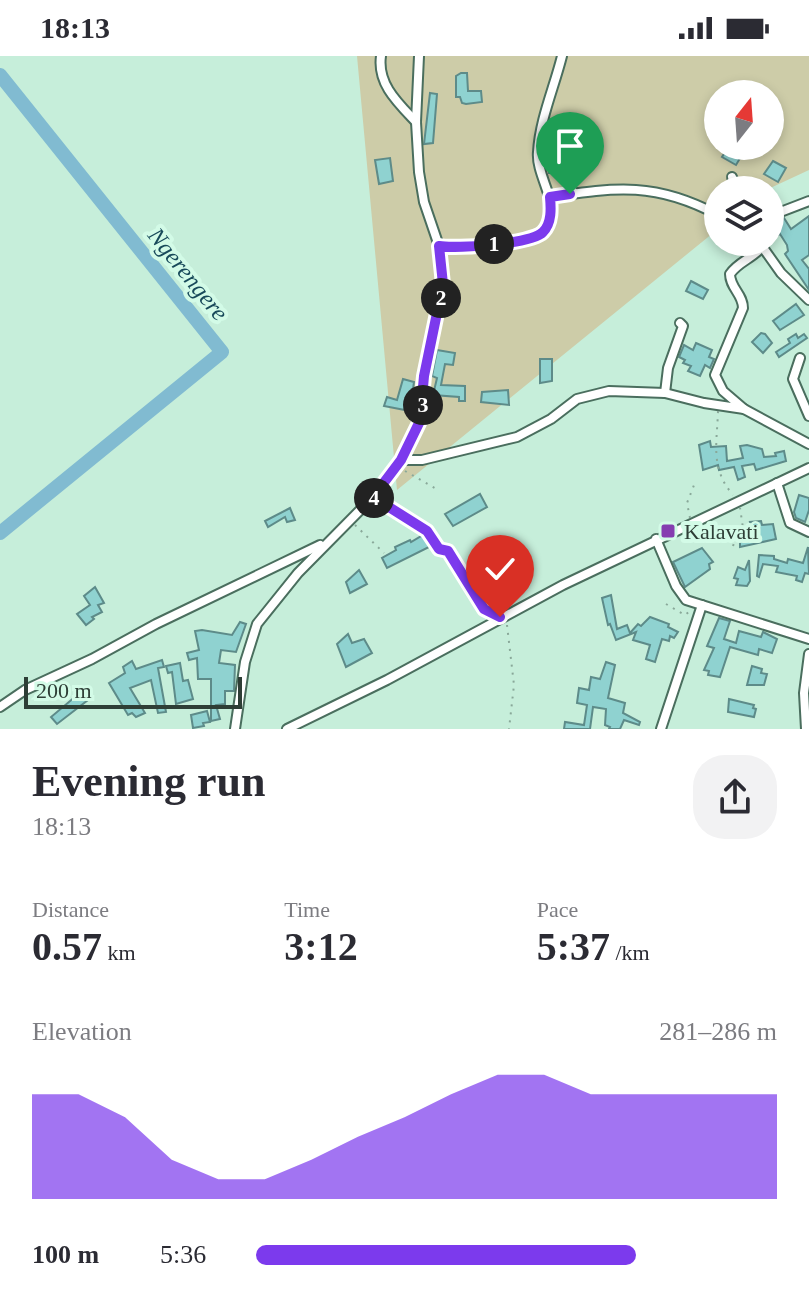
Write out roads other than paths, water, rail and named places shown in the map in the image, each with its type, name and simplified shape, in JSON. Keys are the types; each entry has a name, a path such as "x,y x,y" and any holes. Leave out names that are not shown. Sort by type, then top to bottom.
{"street":[{"path":"381,56 379,69 386,87 416,122"},
{"path":"0,707 25,690 312,551 351,521 398,463 417,431 423,406 424,376 443,284 439,246 424,202 416,122 419,56"},
{"path":"439,246 456,249 540,235 547,226 551,211 550,197 544,187 537,155 542,123 562,56"},
{"path":"550,197 624,188 642,189 704,208"},
{"path":"784,211 809,201"},
{"path":"753,256 730,274 743,308 715,375 723,391 744,409 809,444"},
{"path":"768,256 809,300"},
{"path":"665,393 668,368 683,326 680,323"},
{"path":"800,358 793,379 809,416"},
{"path":"398,463 517,437 556,416 577,399 593,393 665,393 744,409"},
{"path":"287,729 656,539 809,468"},
{"path":"777,483 790,523 809,532"},
{"path":"235,729 253,632 298,573 332,537"},
{"path":"656,539 686,600 809,639"},
{"path":"661,729 700,605"},
{"path":"806,729 804,693 809,654"}],"waterway":[{"name":"Ngerengere","path":"0,75 222,352 0,533"}],"place":[{"name":"Kalavati","path":"668,531"}]}
